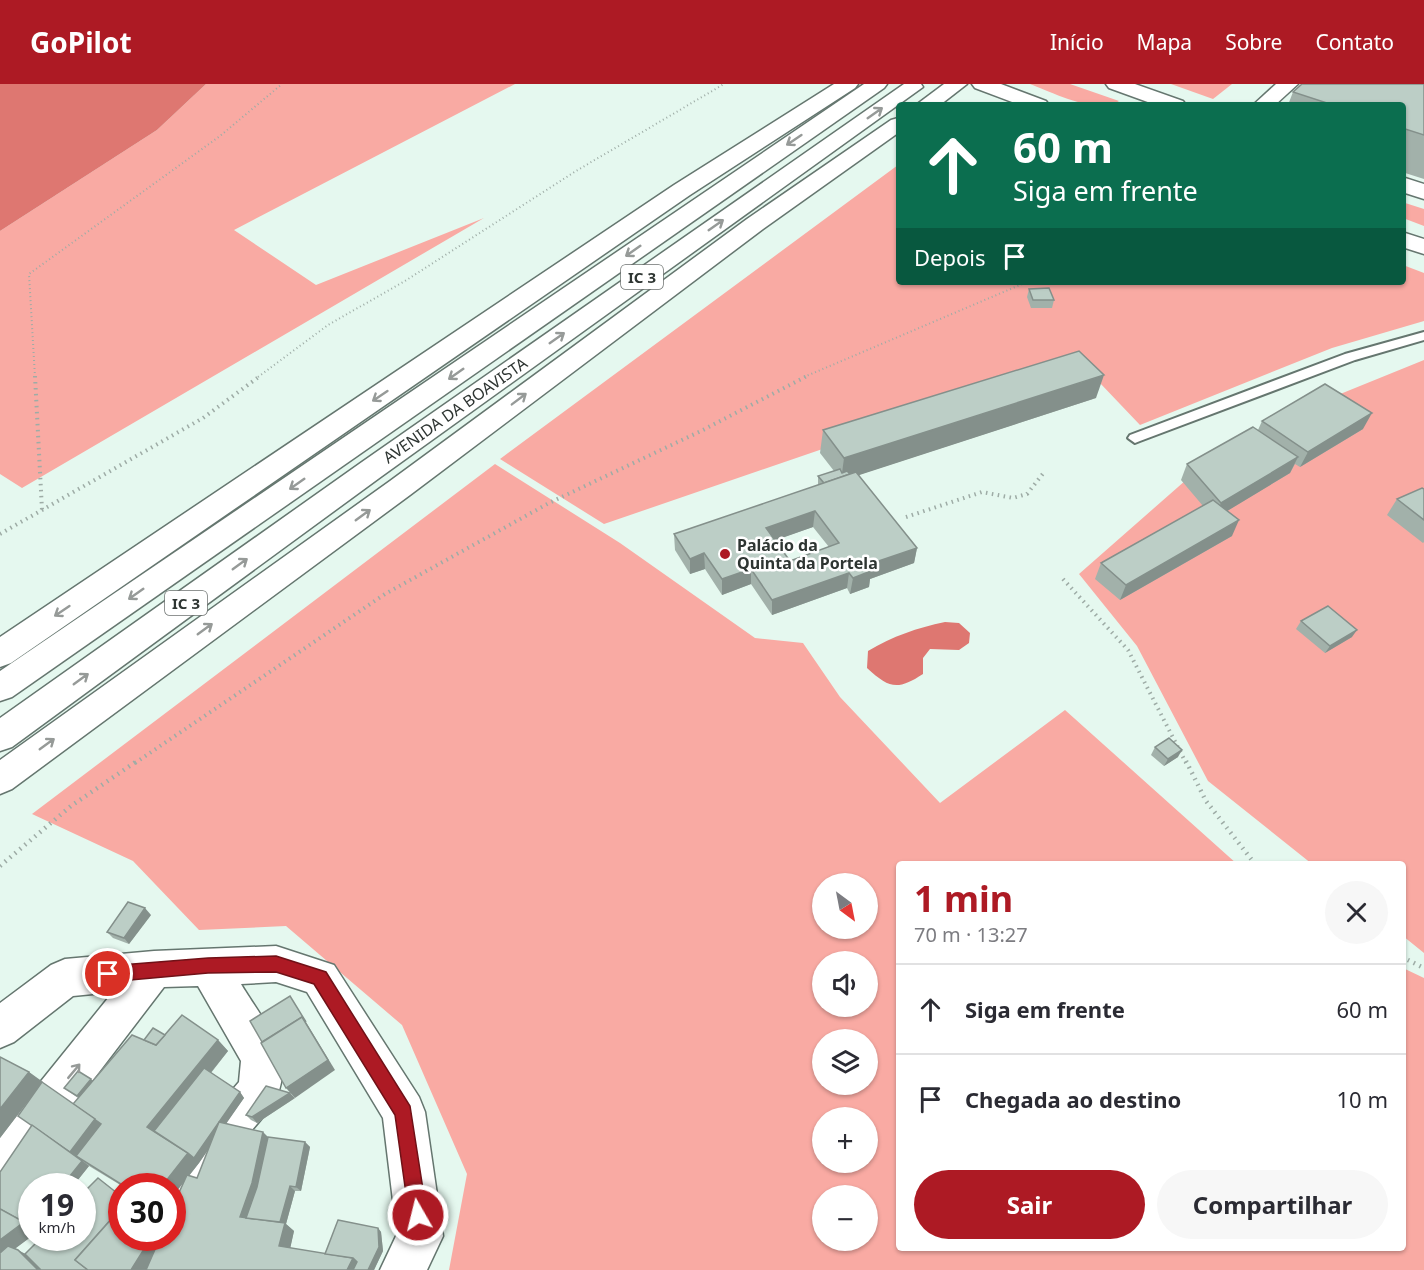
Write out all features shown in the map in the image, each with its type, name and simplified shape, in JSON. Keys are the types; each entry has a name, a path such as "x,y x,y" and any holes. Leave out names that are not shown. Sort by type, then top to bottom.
{"main road":[{"path":"0,654 682,190 848,84"},
{"name":"AVENIDA DA BOAVISTA","path":"0,688 877,84"},
{"name":"AVENIDA DA BOAVISTA","path":"919,96 957,84"},
{"path":"982,84 1031,102"},
{"path":"1116,84 1164,102"},
{"path":"1267,102 1288,84"},
{"name":"AVENIDA DA BOAVISTA","path":"0,737 391,455 896,112"},
{"name":"AVENIDA DA BOAVISTA","path":"0,779 400,488 755,224 896,125"},
{"path":"1406,185 1424,192"},
{"path":"1406,240 1424,247"},
{"path":"0,1028 65,978 154,969 276,964 320,978 404,1112 420,1236 403,1270"},
{"path":"186,1203 194,1184 225,1131 259,1090 262,1058 208,966"},
{"path":"0,1167 57,1092 122,1014 154,969"},
{"path":"157,1270 165,1251"}],"lane":[{"path":"1135,438 1350,357 1424,336"}],"path":[{"path":"42,510 28,274 220,136 282,84"},
{"path":"0,534 203,418 328,325 405,281 576,171 724,84"},
{"path":"0,866 71,806 385,594 549,503 701,431 793,382 1020,285"},
{"path":"906,518 982,492 1013,498 1026,494 1045,471"},
{"path":"1063,579 1128,650 1206,801 1253,861"},
{"path":"1406,959 1424,968"}],"shaded area":[{"path":"0,84 206,84 157,130 0,231"},
{"path":"206,84 515,84 234,230 316,285 484,218 22,488 0,474 0,231 157,130"},
{"path":"1030,84 1070,84 1119,101 1079,102"},
{"path":"1171,84 1232,84 1213,99"},
{"path":"896,166 896,285 1406,285 1406,266 1424,273 1424,321 1332,348 1140,425 1079,361 604,524 500,459"},
{"path":"1406,203 1424,209 1424,226 1406,219"},
{"path":"1424,360 1424,953 1406,938 1406,861 1308,861 1208,781 1137,646 1079,574 1186,480 1323,401"},
{"path":"495,464 620,543 755,638 803,643 840,697 940,803 1065,710 1234,861 896,861 896,1251 1406,1251 1406,969 1424,978 1424,1270 449,1270 467,1174 402,1025 286,926 199,930 133,861 32,814"},
{"path":"945,622 959,623 970,633 969,643 959,650 930,649 923,658 923,674 906,683 894,685 881,680 867,668 868,651 905,633"}],"building":[{"path":"1302,84 1424,84 1424,135 1406,129 1406,102 1324,102 1293,92"},
{"path":"1049,288 1054,300 1033,300 1029,289"},
{"path":"1079,351 1104,375 844,458 823,430"},
{"path":"1325,384 1372,413 1308,452 1262,421"},
{"path":"1253,427 1298,457 1221,503 1187,464"},
{"path":"840,469 842,473 847,471 850,474 824,483 818,476"},
{"name":"Palácio da Quinta da Portela","path":"856,472 917,548 867,565 871,571 853,578 849,573 772,600 751,569 722,579 704,553 690,559 674,534","holes":["815,511 839,543 790,561 766,528"]},
{"path":"1424,489 1424,520 1397,499"},
{"path":"1213,500 1239,520 1126,585 1101,563"},
{"path":"1328,606 1357,630 1330,646 1301,621"},
{"path":"1169,738 1182,750 1168,759 1155,747"},
{"path":"128,902 145,908 124,938 107,932"},
{"path":"290,996 306,1022 302,1017 262,1042 250,1021"},
{"path":"182,1015 218,1040 147,1127 188,1153 172,1173 108,1173 108,1176 76,1156 101,1124 73,1104 132,1035 156,1045"},
{"path":"302,1017 328,1060 286,1088 261,1043"},
{"path":"153,1028 165,1035 156,1045 144,1040"},
{"path":"0,1057 29,1072 0,1109"},
{"path":"204,1068 240,1092 194,1158 154,1131"},
{"path":"78,1071 91,1079 77,1096 64,1088"},
{"path":"42,1082 95,1119 70,1152 18,1116"},
{"path":"266,1086 290,1093 252,1117 246,1115"},
{"path":"219,1122 263,1132 252,1183 240,1217 285,1223 279,1246 353,1258 347,1270 146,1270 154,1251 186,1251 186,1177 187,1175 197,1178"},
{"path":"32,1125 82,1161 72,1173 18,1173 18,1219 0,1209 0,1172"},
{"path":"268,1137 305,1142 296,1187 290,1186 280,1222 246,1218 257,1187"},
{"path":"98,1178 108,1186 108,1223 96,1236 96,1180"},
{"path":"0,1209 18,1219 18,1226 0,1240"},
{"path":"338,1220 378,1228 379,1247 368,1270 353,1270 357,1262 353,1258 325,1254"},
{"path":"108,1223 108,1251 143,1251 131,1270 88,1270 75,1260 83,1251 96,1251 96,1236"},
{"path":"8,1246 18,1250 38,1270 0,1270 0,1253"},
{"path":"28,1251 83,1251 75,1260 88,1270 41,1270 25,1254"}],"place":[{"name":"Palácio da Quinta da Portela","path":"725,554"}],"route":[{"path":"108,974 154,969 276,964 320,978 404,1112 418,1215"}]}
